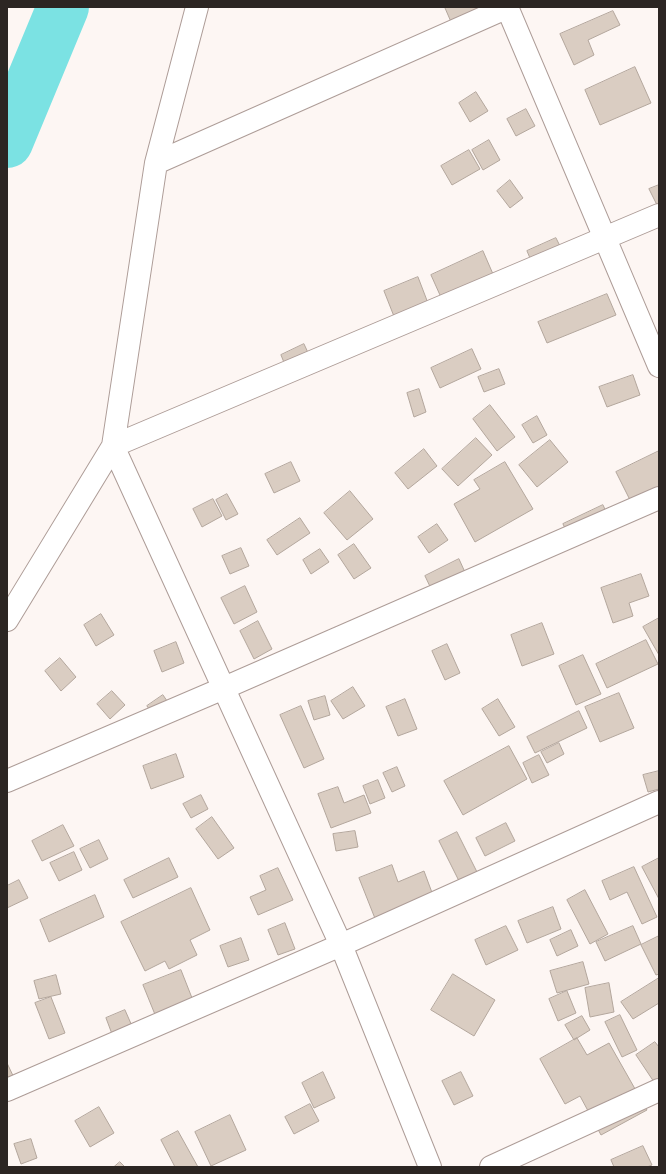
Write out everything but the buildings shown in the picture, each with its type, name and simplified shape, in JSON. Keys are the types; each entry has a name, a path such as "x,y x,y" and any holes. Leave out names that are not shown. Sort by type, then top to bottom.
{"street":[{"path":"7,620 113,446 156,163 197,7"},
{"path":"156,163 508,7 659,366"},
{"path":"113,446 659,215"},
{"path":"113,446 341,945 430,1167"},
{"path":"7,780 224,688 659,498"},
{"path":"7,1090 341,945 659,802"},
{"path":"491,1167 659,1090"}],"waterway":[{"path":"7,142 63,7"}]}
